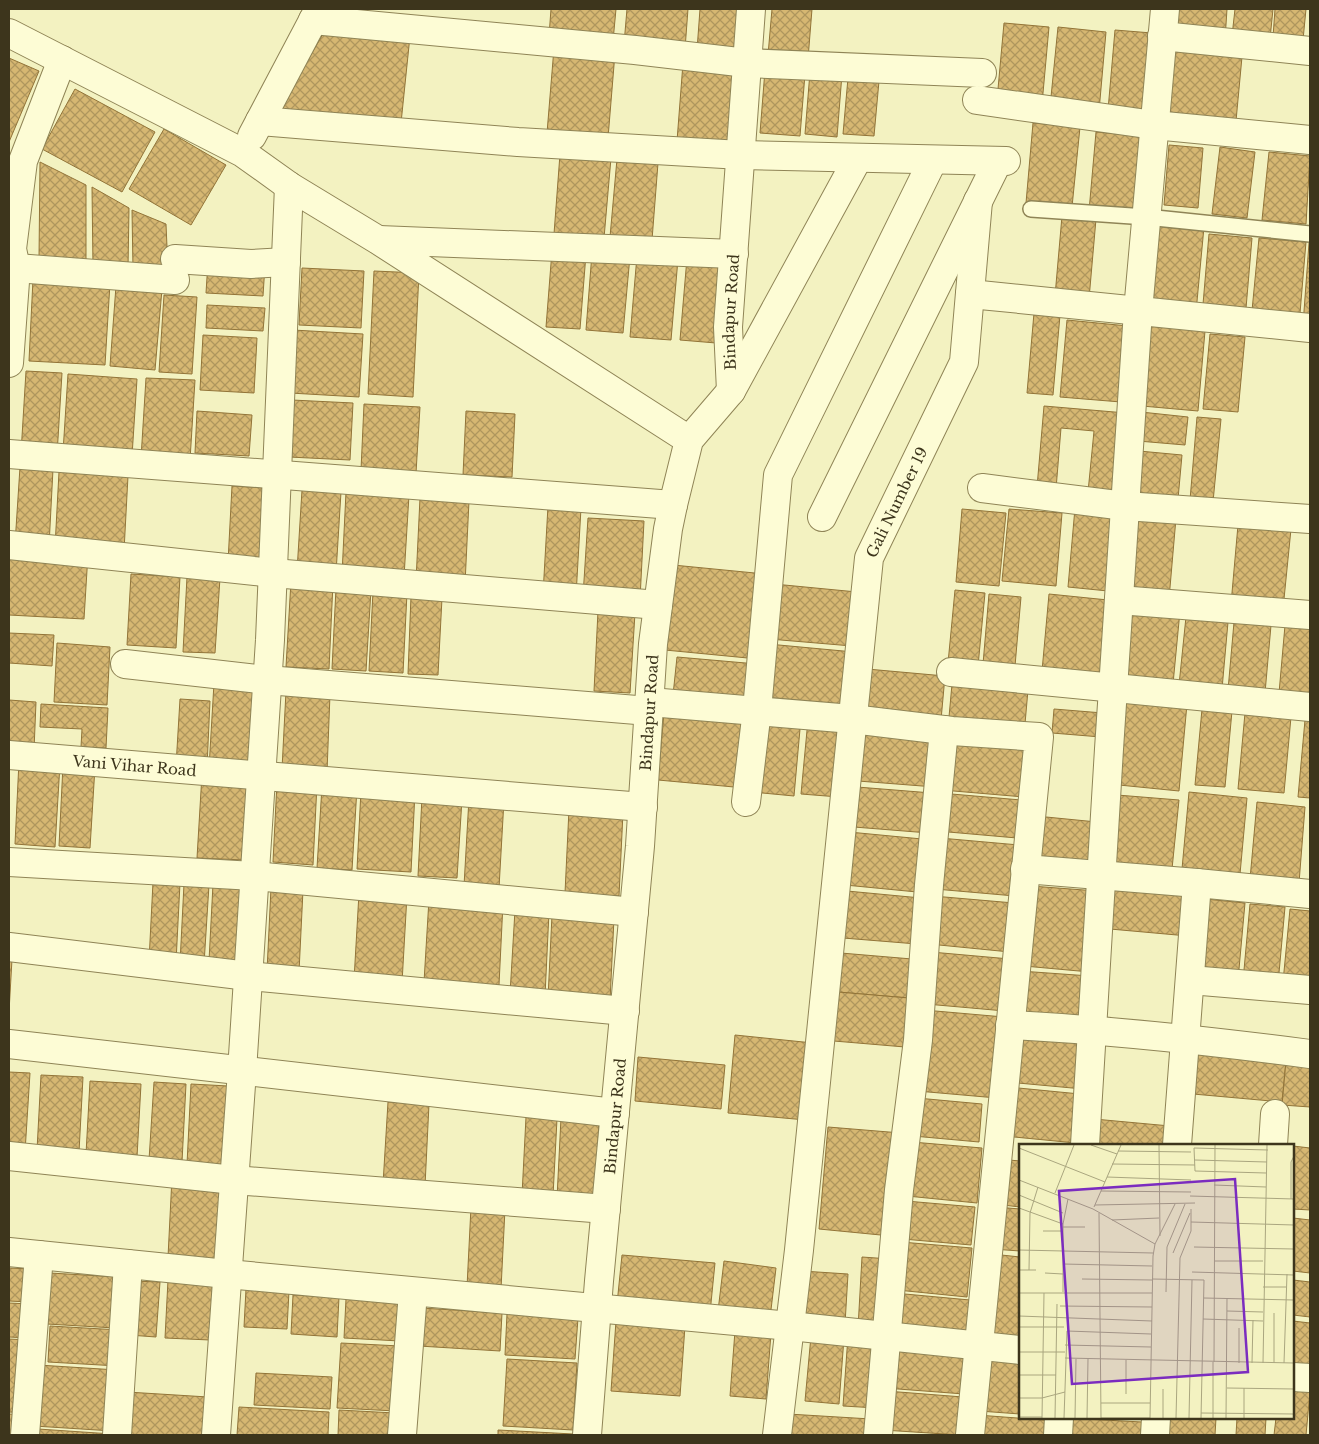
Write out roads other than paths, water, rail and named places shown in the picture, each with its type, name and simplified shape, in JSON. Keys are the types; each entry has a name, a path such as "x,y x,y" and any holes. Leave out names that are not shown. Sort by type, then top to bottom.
{"street":[{"name":"Bindapur Road","path":"587,1435 643,806 653,644 668,529 688,440 731,391 728,326 752,9"},
{"path":"1085,1144 1138,311 1164,9"},
{"path":"244,153 316,14 748,63 982,73"},
{"path":"9,33 244,153 290,186 378,240 688,440"},
{"path":"1162,36 1310,51"},
{"path":"9,363 16,158 62,60"},
{"path":"977,100 1154,124 1310,140"},
{"path":"260,121 518,142 741,155 1002,161 978,201 822,517"},
{"path":"731,391 858,158"},
{"path":"746,802 757,710 778,475 933,160"},
{"path":"216,1435 267,680 290,186"},
{"name":"Gali Number 19","path":"776,1435 790,1326 869,558 964,362 978,201"},
{"path":"378,240 734,254"},
{"path":"12,255 175,269 286,262"},
{"path":"970,294 1310,328"},
{"path":"9,454 673,505"},
{"path":"982,488 1125,506 1310,519"},
{"path":"9,544 272,573 658,606"},
{"path":"1119,600 1310,615"},
{"path":"125,664 267,680 649,706 757,710 852,718 944,730 1039,737 970,1435"},
{"path":"951,672 1310,707"},
{"path":"878,1435 899,1190 918,1040 929,885 944,730"},
{"name":"Vani Vihar Road","path":"9,755 643,806"},
{"path":"9,862 254,876 634,912"},
{"path":"1025,869 1310,894"},
{"path":"1177,1144 1197,883"},
{"path":"9,947 248,976 625,1011"},
{"path":"1190,980 1310,990"},
{"path":"1010,1025 1092,1029 1185,1038 1310,1054"},
{"path":"9,1044 615,1113"},
{"path":"1273,1144 1275,1114"},
{"path":"9,1156 234,1180 606,1209"},
{"path":"9,1252 413,1292 790,1326 1019,1350"},
{"path":"25,1435 39,1255"},
{"path":"117,1435 128,1264"},
{"path":"402,1435 413,1292"},
{"path":"1294,1377 1310,1378"},
{"path":"1058,1435 1059,1419"},
{"path":"1155,1435 1156,1419"}],"lane":[{"path":"1031,209 1310,234"}]}
